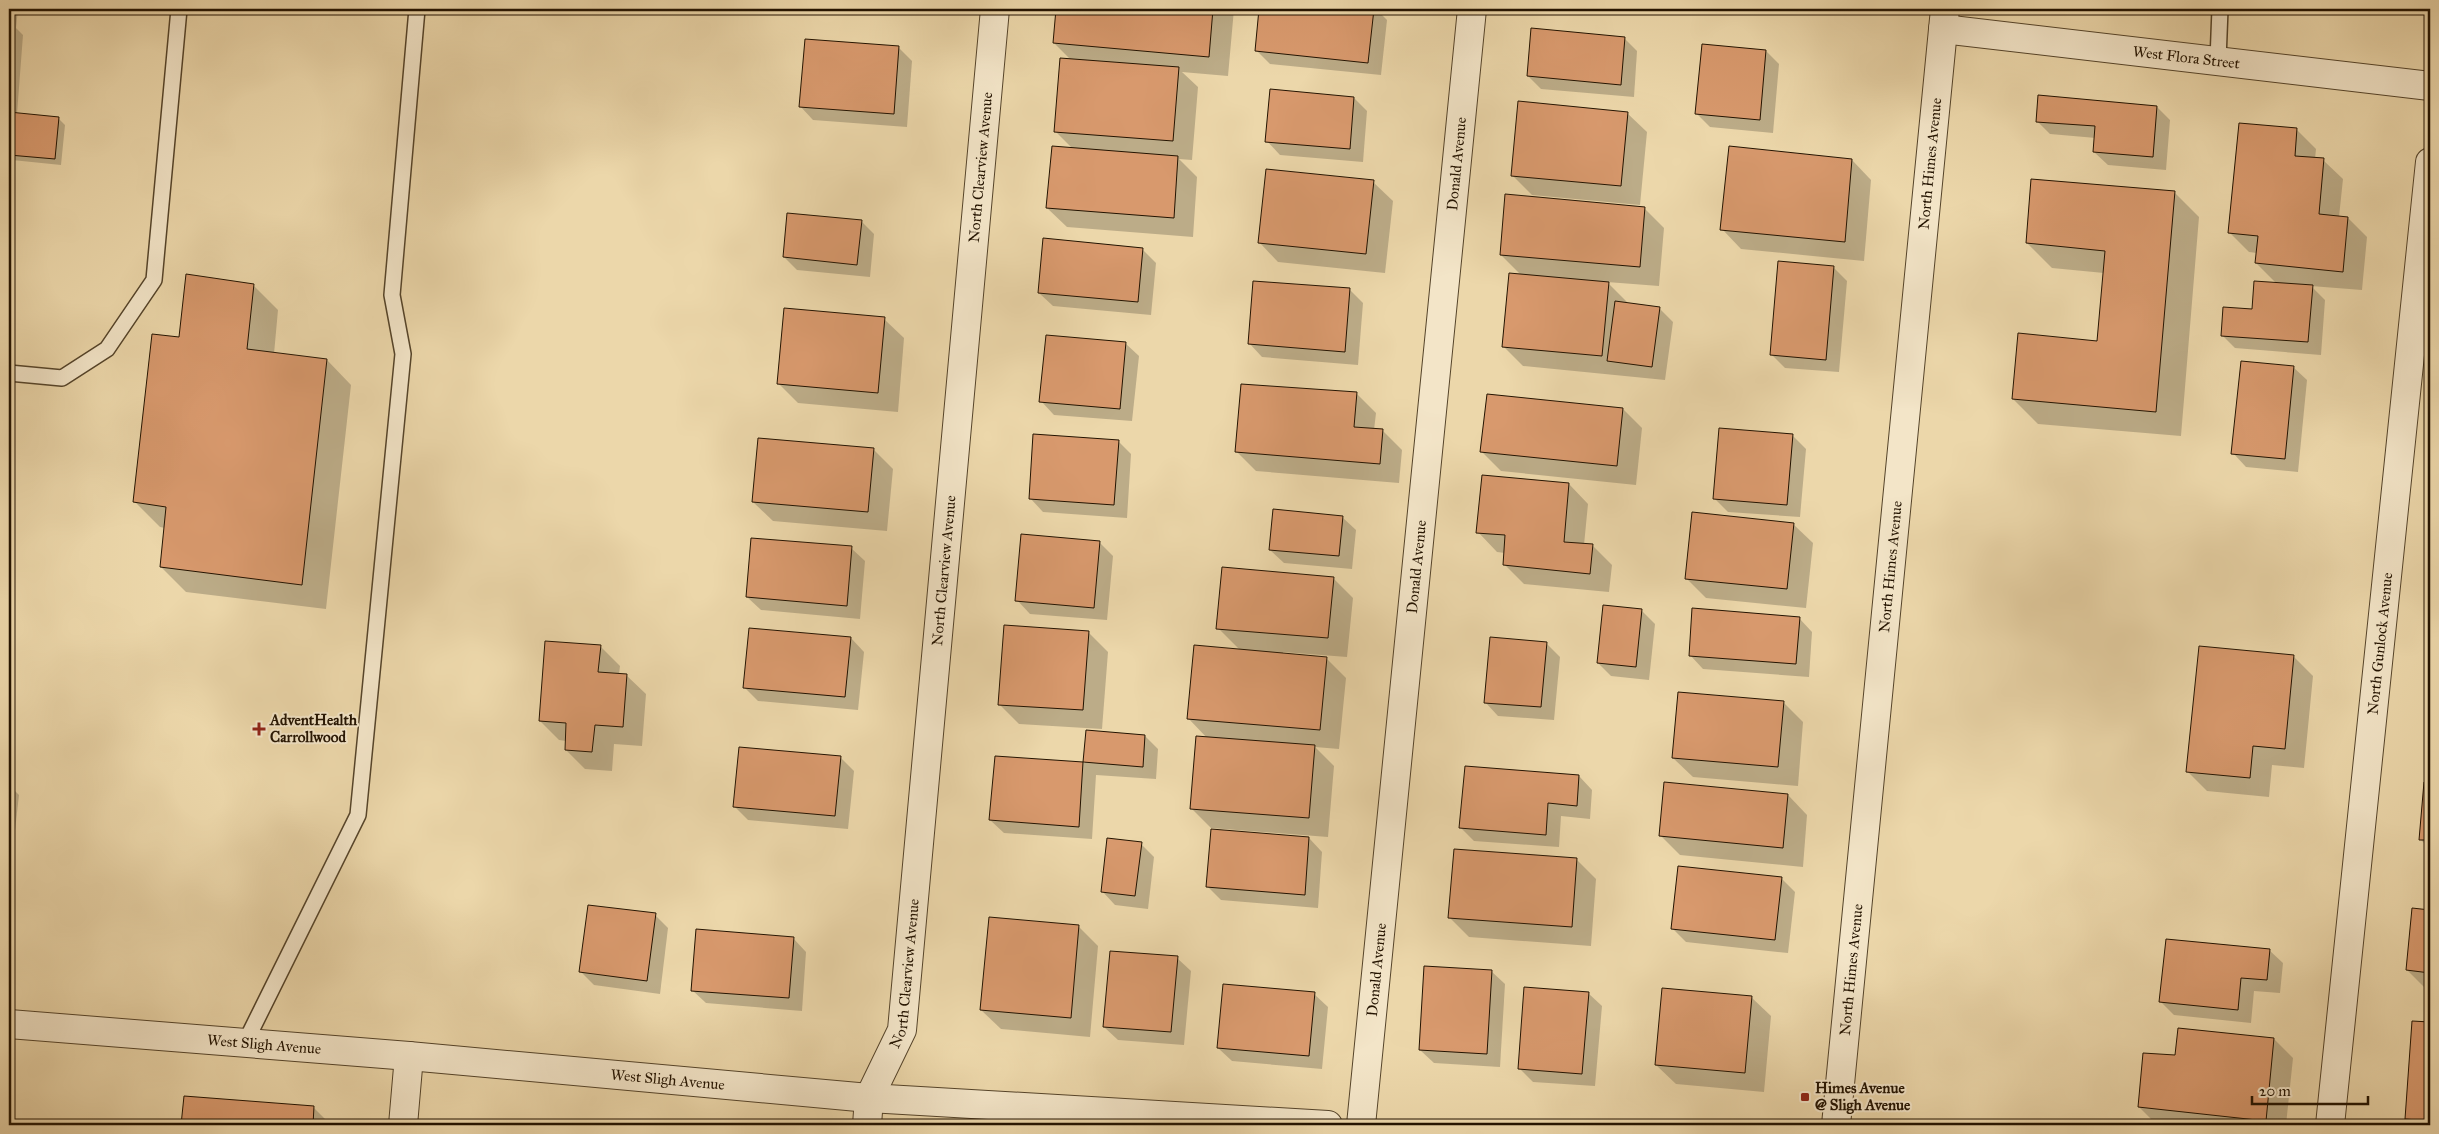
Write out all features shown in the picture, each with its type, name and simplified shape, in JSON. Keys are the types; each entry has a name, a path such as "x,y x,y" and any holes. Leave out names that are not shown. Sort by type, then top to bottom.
{"street":[{"name":"North Clearview Avenue","path":"867,1125 869,1098 902,1030 995,9"},
{"name":"Donald Avenue","path":"1361,1125 1472,9"},
{"name":"West Flora Street","path":"1944,19 2218,60 2430,86"},
{"name":"North Himes Avenue","path":"1836,1125 1944,19"},
{"name":"North Gunlock Avenue","path":"2330,1125 2430,162"},
{"name":"West Sligh Avenue","path":"9,1024 409,1056 869,1098 1328,1125"},
{"path":"403,1125 409,1056"}],"lane":[{"path":"9,373 62,378 107,348 154,280 179,9"},
{"path":"245,1043 358,814 403,354 392,296 417,9"},
{"path":"2218,60 2220,9"}],"building":[{"path":"1056,9 1213,9 1209,57 1053,43"},
{"path":"1259,9 1374,9 1368,63 1255,51"},
{"path":"1531,28 1625,37 1621,85 1527,76"},
{"path":"805,39 899,46 894,114 799,107"},
{"path":"1702,44 1766,50 1760,120 1695,114"},
{"path":"1060,58 1179,67 1173,141 1054,132"},
{"path":"1270,89 1354,97 1350,149 1265,142"},
{"path":"2038,95 2157,106 2153,157 2093,152 2095,126 2036,122"},
{"path":"1518,101 1628,112 1621,186 1511,176"},
{"path":"9,112 59,117 55,159 9,155"},
{"path":"2239,123 2297,128 2295,156 2324,158 2319,214 2348,217 2343,272 2255,263 2258,236 2228,233"},
{"path":"1052,146 1178,156 1174,218 1046,208"},
{"path":"1729,146 1852,159 1845,242 1720,230"},
{"path":"1266,169 1374,180 1366,254 1258,243"},
{"path":"2031,179 2175,191 2156,412 2012,399 2018,333 2097,341 2105,251 2026,243"},
{"path":"1505,194 1645,207 1640,267 1500,255"},
{"path":"787,213 862,220 857,265 783,257"},
{"path":"1043,238 1143,248 1138,302 1038,293"},
{"path":"1778,261 1834,266 1826,360 1770,355"},
{"path":"1509,273 1609,282 1602,356 1502,347"},
{"path":"186,274 254,284 247,349 327,359 302,585 160,567 166,507 133,502 152,334 179,337"},
{"path":"1253,281 1350,288 1345,352 1248,344"},
{"path":"2254,281 2313,285 2308,342 2221,336 2223,307 2252,309"},
{"path":"1615,301 1660,307 1652,367 1607,361"},
{"path":"784,308 885,317 878,393 777,384"},
{"path":"1046,335 1126,342 1120,409 1039,402"},
{"path":"2241,361 2294,366 2285,459 2231,454"},
{"path":"1241,384 1357,392 1354,427 1383,429 1380,464 1235,452"},
{"path":"1487,394 1623,408 1617,466 1480,452"},
{"path":"1719,428 1793,434 1787,505 1713,499"},
{"path":"1033,434 1119,440 1114,505 1029,499"},
{"path":"758,438 874,448 868,512 752,502"},
{"path":"1482,475 1569,483 1564,542 1593,544 1590,574 1503,565 1505,535 1476,533"},
{"path":"1273,509 1343,516 1339,556 1269,550"},
{"path":"1692,512 1794,523 1787,589 1685,579"},
{"path":"1021,534 1100,541 1094,608 1015,601"},
{"path":"751,538 852,546 847,606 746,597"},
{"path":"1222,567 1334,577 1328,638 1216,629"},
{"path":"1603,605 1642,609 1636,667 1597,663"},
{"path":"1692,608 1800,617 1796,664 1689,656"},
{"path":"1004,625 1089,631 1083,710 998,705"},
{"path":"749,628 851,637 845,697 743,688"},
{"path":"1490,637 1547,642 1541,707 1484,703"},
{"path":"545,641 601,645 598,672 627,674 623,727 595,725 592,752 565,750 566,723 539,721"},
{"path":"1194,645 1327,657 1320,730 1187,719"},
{"path":"2199,646 2294,655 2285,749 2253,746 2250,778 2186,772"},
{"path":"1678,692 1784,701 1778,767 1672,758"},
{"path":"1086,730 1145,735 1143,767 1083,762"},
{"path":"1196,736 1315,745 1309,818 1190,809"},
{"path":"739,747 841,756 835,816 733,807"},
{"path":"995,756 1083,762 1079,827 989,820"},
{"path":"1465,766 1579,775 1577,806 1548,803 1546,835 1459,828"},
{"path":"1664,782 1788,794 1783,848 1659,836"},
{"path":"2424,782 2430,782 2430,840 2419,840"},
{"path":"1211,829 1309,837 1305,895 1206,887"},
{"path":"1107,838 1142,842 1135,896 1101,892"},
{"path":"1454,849 1577,858 1572,927 1448,918"},
{"path":"1678,866 1782,877 1775,940 1671,929"},
{"path":"588,905 656,913 647,981 579,972"},
{"path":"2412,908 2430,910 2430,973 2406,970"},
{"path":"989,917 1079,925 1071,1018 980,1010"},
{"path":"696,929 794,937 789,998 691,991"},
{"path":"2166,939 2270,949 2267,980 2241,978 2238,1010 2159,1002"},
{"path":"1110,951 1178,956 1171,1032 1103,1027"},
{"path":"1424,966 1492,970 1487,1054 1419,1050"},
{"path":"1223,984 1315,992 1309,1056 1217,1048"},
{"path":"1524,987 1589,992 1582,1074 1518,1069"},
{"path":"1662,988 1752,996 1745,1073 1655,1065"},
{"path":"2412,1021 2430,1022 2430,1121 2405,1119"},
{"path":"2178,1028 2274,1038 2266,1121 2138,1107 2143,1053 2175,1055"},
{"path":"184,1096 314,1106 313,1125 181,1125"}],"place":[{"name":"AdventHealth Carrollwood","path":"259,729"},
{"name":"Himes Avenue @ Sligh Avenue","path":"1805,1097"}]}
